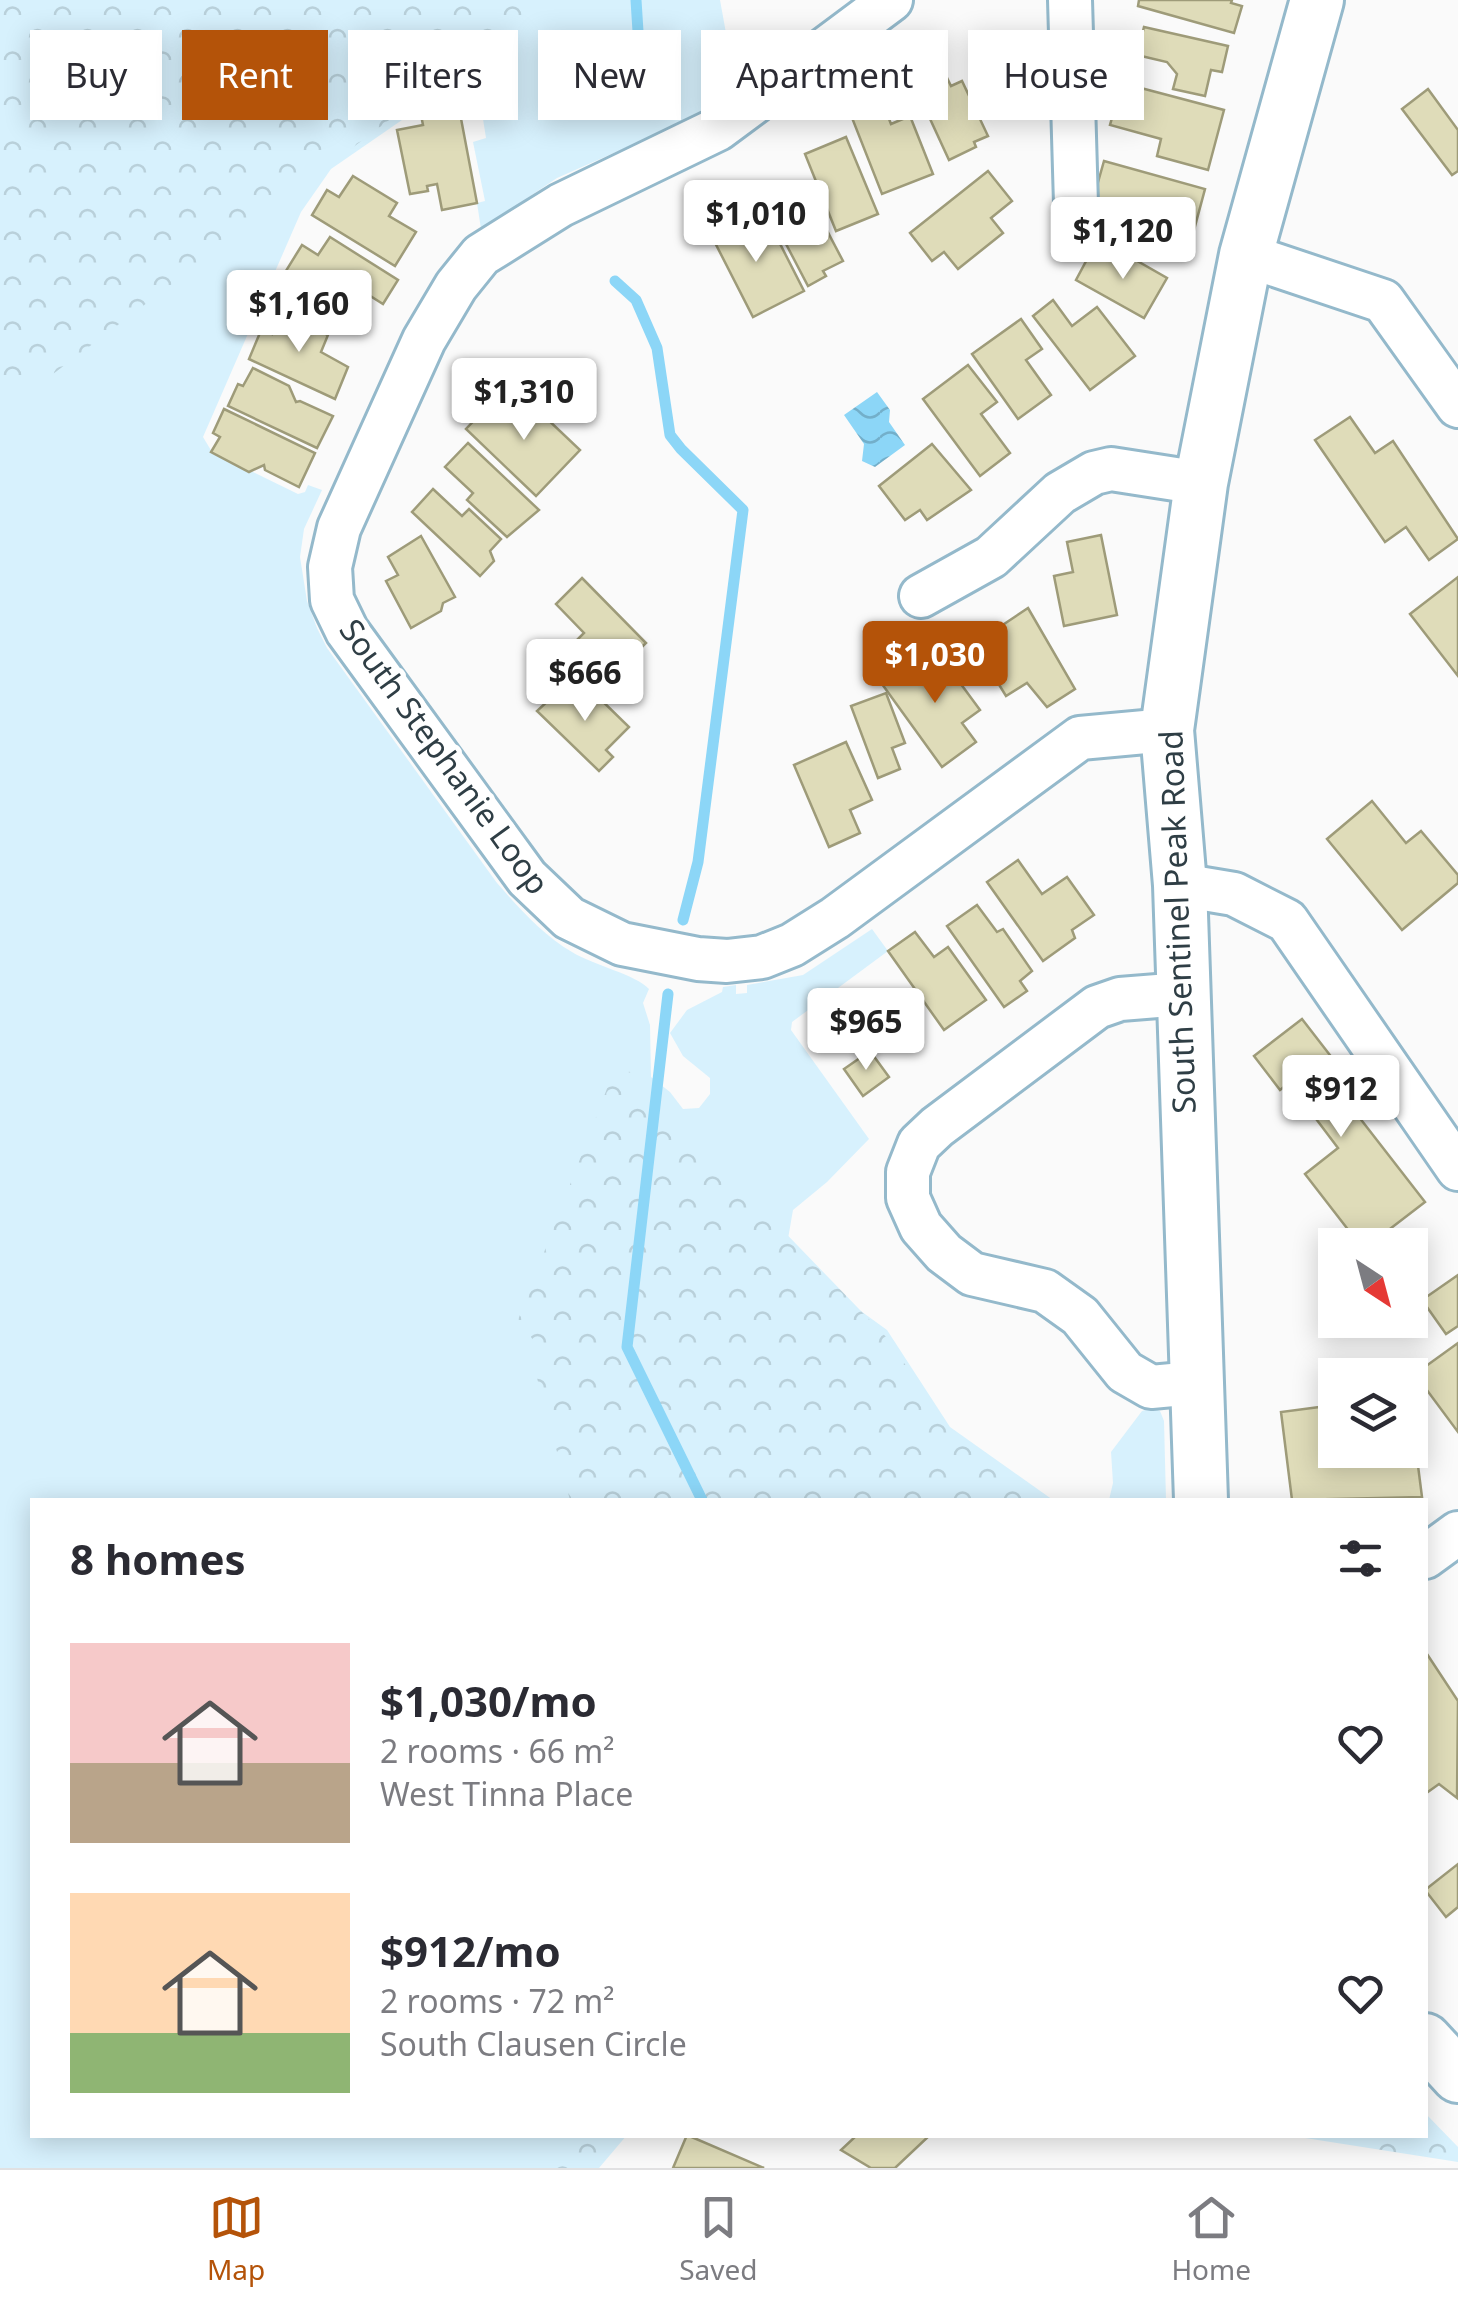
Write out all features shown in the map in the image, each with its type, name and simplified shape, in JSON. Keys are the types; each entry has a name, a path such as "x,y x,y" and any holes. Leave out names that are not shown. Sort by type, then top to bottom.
{"street":[{"name":"South Stephanie Loop","path":"890,0 718,129 561,204 481,255 456,286 424,340 339,528 330,566 332,600 347,631 527,878 546,898 569,918 622,944 698,959 726,961 762,956 792,945 835,918 1080,738 1167,730"},
{"path":"1070,0 1076,204"},
{"name":"South Sentinel Peak Road","path":"1200,1498 1180,886 1167,730 1201,482 1246,256 1318,0"},
{"path":"1246,256 1382,300 1458,406"},
{"path":"921,596 995,554 1060,494 1094,473 1111,469 1201,482"},
{"path":"1180,886 1234,894 1287,921 1458,1169"},
{"path":"1183,994 1120,999 1097,1007 937,1126 919,1144 908,1172 908,1198 920,1227 944,1253 972,1274 1045,1291 1080,1316 1125,1372 1151,1387 1194,1383"},
{"path":"1428,1555 1458,1533"},
{"path":"1428,2043 1458,2076"}],"green space":[{"path":"0,0 720,0 725,30 701,30 701,113 557,178 481,229 477,203 485,201 473,142 486,138 483,120 518,120 518,30 348,30 348,120 402,120 331,169 301,212 203,437 212,452 298,494 305,492 308,485 322,490 304,529 300,557 307,601 327,648 497,883 523,911 572,952 649,989 643,1003 650,1025 651,1077 683,1109 699,1108 710,1094 710,1078 683,1056 670,1033 687,1010 722,992 723,987 736,985 736,994 747,993 747,985 803,975 872,929 888,951 792,1022 791,1030 869,1139 793,1210 785,1256 887,1330 950,1427 1050,1498 30,1498 30,2138 578,2138 550,2168 0,2168"},
{"path":"0,0 548,0 508,30 348,30 348,120 389,120 0,414"},
{"path":"618,1060 889,1340 954,1439 1048,1498 569,1498 537,1378 553,1366 518,1320"},
{"path":"1142,1411 1160,1411 1164,1421 1166,1498 1109,1498 1113,1483 1111,1452"},
{"path":"1428,2116 1458,2147 1458,2162 1305,2138 1428,2138"},
{"path":"563,2138 624,2138 599,2168 531,2168"}],"water":[{"path":"877,392 890,410 889,422 905,445 875,467 862,461 864,444 844,415"}],"building":[{"path":"1139,0 1232,0 1231,3 1242,6 1234,33 1138,6"},
{"path":"1144,27 1228,46 1222,72 1211,70 1205,96 1173,89 1177,74 1167,62 1144,57"},
{"path":"948,80 951,86 962,81 968,94 968,120 980,120 988,136 974,142 976,147 949,160 931,120 948,120"},
{"path":"1144,89 1224,110 1208,170 1157,156 1161,139 1110,125 1111,120 1144,120"},
{"path":"1428,89 1458,130 1458,171 1452,175 1402,109"},
{"path":"422,120 461,120 477,203 442,210 437,184 427,186 428,191 410,194 397,130 423,125"},
{"path":"853,120 889,120 891,124 912,120 933,174 882,194"},
{"path":"846,137 878,214 836,231 805,154"},
{"path":"1104,161 1205,189 1187,256 1106,235 1114,206 1093,200"},
{"path":"988,171 1012,201 991,218 1003,233 958,269 944,252 932,261 910,233"},
{"path":"353,176 397,203 389,216 416,232 395,266 312,215 327,190 339,197"},
{"path":"792,187 813,228 823,223 843,261 823,271 826,276 808,286 764,202"},
{"path":"736,215 747,238 771,226 804,291 753,317 708,229"},
{"path":"330,237 398,280 383,304 345,280 331,304 284,274 302,245 318,255"},
{"path":"1092,250 1119,265 1125,254 1167,278 1144,318 1076,280"},
{"path":"1053,300 1072,326 1097,307 1135,356 1090,390 1033,316"},
{"path":"282,311 316,325 315,329 328,335 321,352 348,367 335,399 249,359 262,328 272,334"},
{"path":"1021,319 1042,349 1026,360 1051,395 1018,419 972,354"},
{"path":"968,365 997,402 981,414 1010,453 980,476 923,399"},
{"path":"253,368 289,386 296,402 333,416 317,448 228,406 238,384 243,386"},
{"path":"523,396 580,450 536,496 466,429 490,404 504,416"},
{"path":"224,409 315,453 299,487 265,470 264,465 249,472 211,452 220,437 213,433"},
{"path":"1350,417 1375,453 1393,441 1458,539 1429,560 1406,527 1385,542 1315,440"},
{"path":"468,443 539,510 507,537 467,500 473,493 445,467"},
{"path":"932,444 971,490 927,520 920,510 905,520 879,486"},
{"path":"433,489 462,516 469,509 501,539 490,551 494,561 480,576 412,512"},
{"path":"1101,535 1117,615 1064,626 1054,576 1073,572 1067,542"},
{"path":"421,536 455,597 443,603 441,611 411,628 386,581 398,575 388,557"},
{"path":"1458,577 1458,676 1410,614"},
{"path":"582,578 646,643 603,685 568,649 584,633 556,604"},
{"path":"1028,608 1075,689 1047,707 1027,683 1006,696 974,644"},
{"path":"938,653 980,710 962,723 976,742 942,767 882,684 916,659 920,665"},
{"path":"566,684 581,699 591,690 629,727 606,750 613,757 599,771 537,711"},
{"path":"886,693 905,743 892,748 900,769 878,778 851,706"},
{"path":"846,742 872,800 850,810 860,833 829,847 794,765"},
{"path":"1372,801 1406,843 1421,831 1458,875 1458,883 1402,930 1327,839"},
{"path":"1018,860 1042,894 1067,877 1094,915 1072,930 1075,938 1043,961 987,882"},
{"path":"977,905 997,932 1003,929 1032,971 1020,981 1027,991 1004,1007 947,926"},
{"path":"915,932 934,957 948,947 986,1000 944,1030 888,951"},
{"path":"1302,1019 1350,1081 1338,1090 1425,1202 1391,1228 1347,1228 1305,1174 1338,1148 1289,1083 1280,1090 1254,1056"},
{"path":"870,1051 889,1077 863,1096 844,1069"},
{"path":"1458,1275 1458,1326 1446,1334 1428,1308 1428,1296"},
{"path":"1458,1343 1458,1432 1428,1392 1428,1365"},
{"path":"1318,1407 1318,1468 1418,1468 1422,1497 1379,1498 1292,1498 1281,1412"},
{"path":"1428,1656 1458,1701 1457,1798 1439,1784 1428,1792"},
{"path":"1458,1864 1458,1907 1446,1917 1428,1894 1428,1888"},
{"path":"686,2138 694,2138 764,2168 673,2168"},
{"path":"854,2138 927,2138 895,2168 871,2168 841,2150"}],"waterway":[{"path":"636,0 638,30"},
{"path":"615,281 636,300 657,348 670,435 743,510 698,862 683,920"},
{"path":"668,994 627,1347 701,1498"}]}
